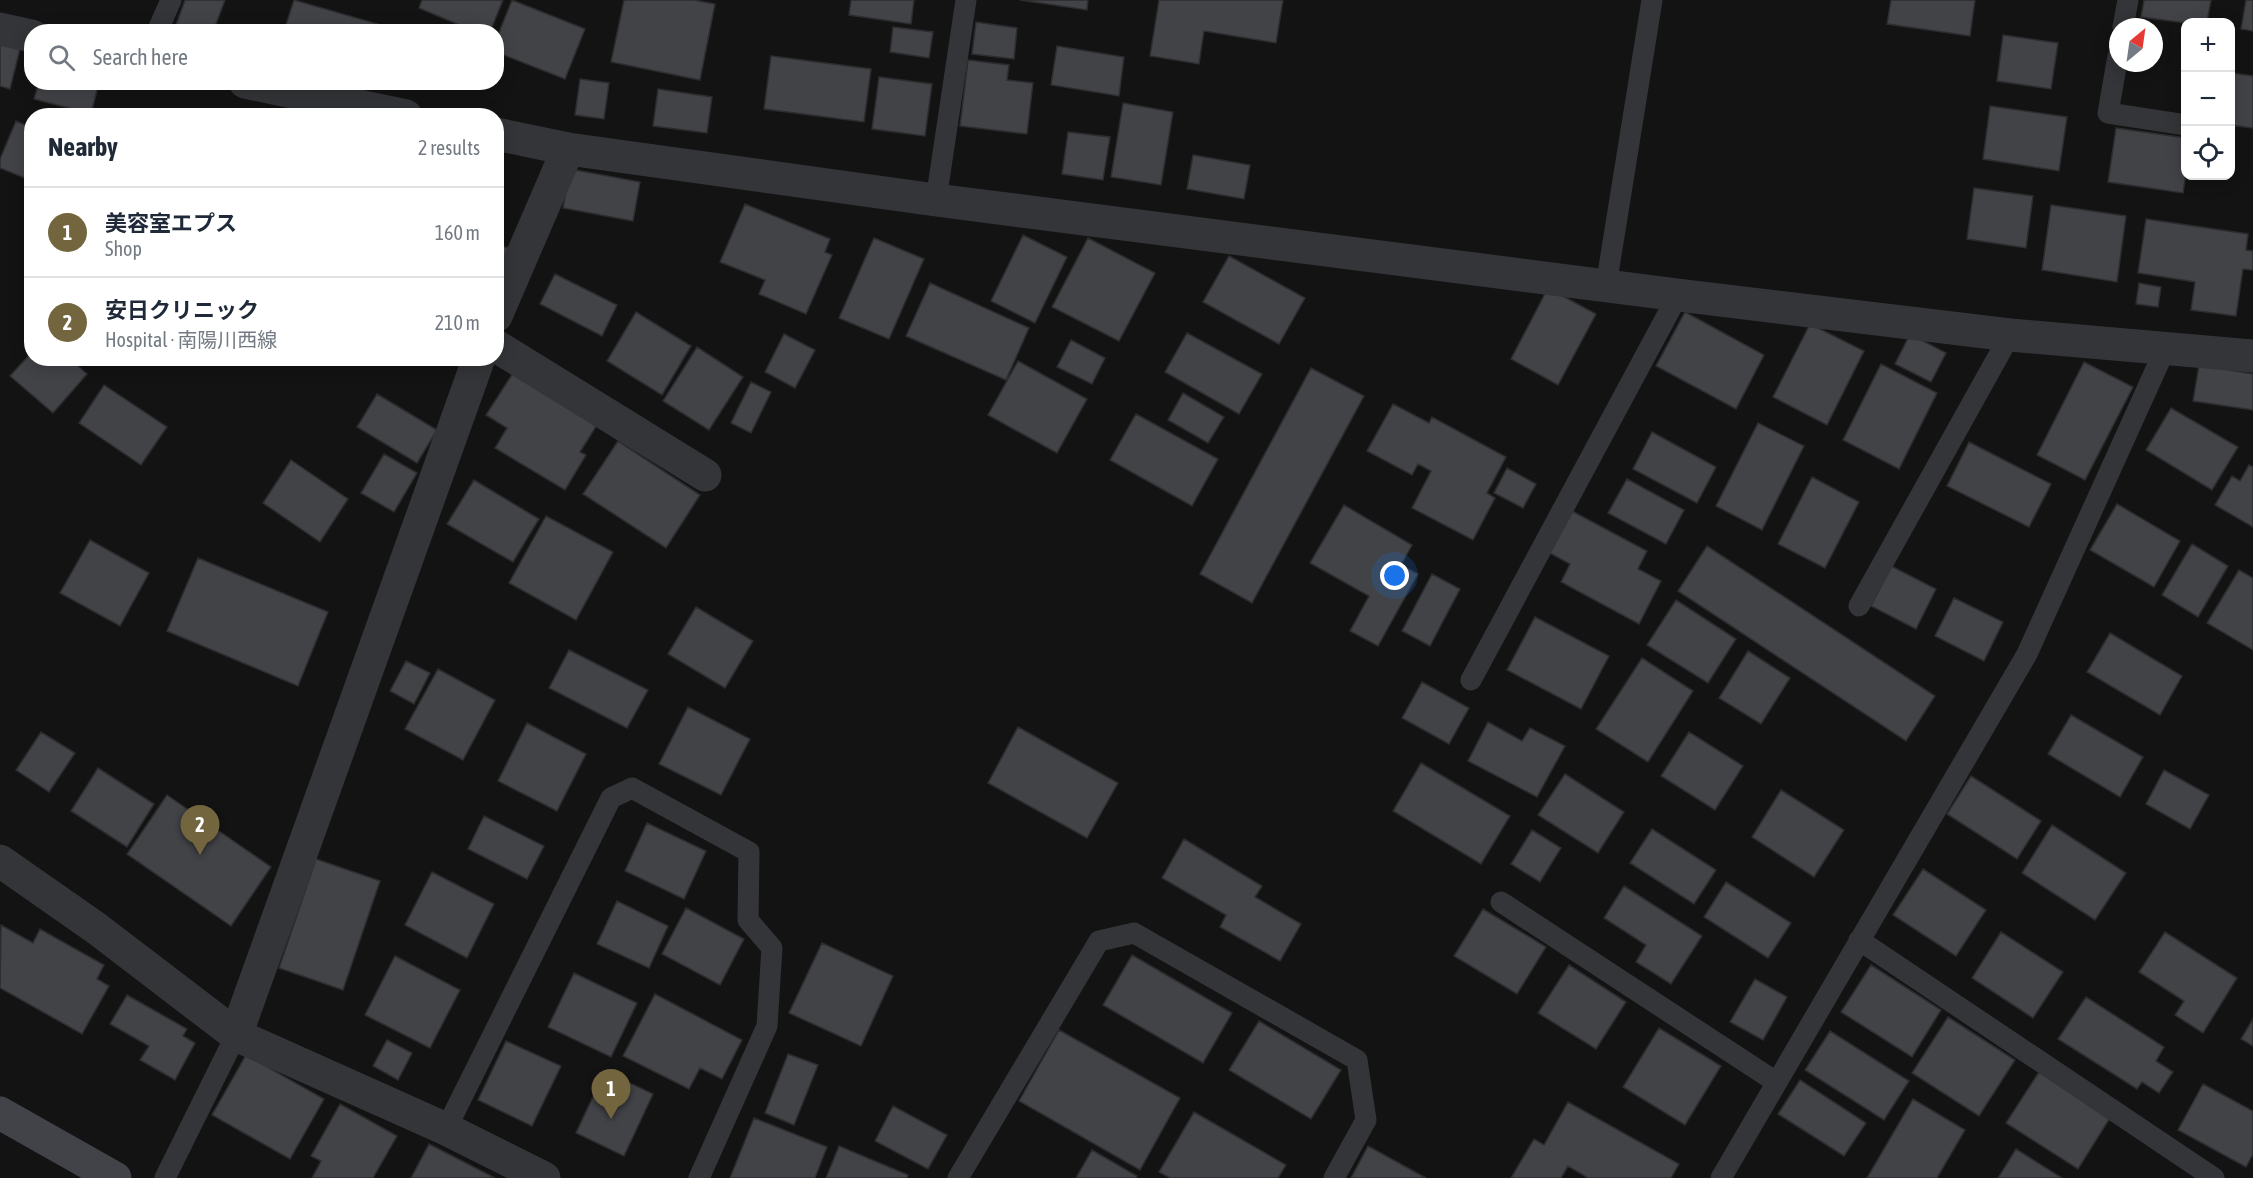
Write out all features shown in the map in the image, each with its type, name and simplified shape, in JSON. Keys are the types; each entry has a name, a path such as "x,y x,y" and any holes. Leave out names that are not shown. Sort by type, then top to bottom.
{"main road":[{"path":"0,1113 115,1178"}],"street":[{"path":"0,29 24,34"},
{"path":"283,90 368,108"},
{"path":"504,136 568,149 936,200 1678,296 2010,336 2166,347 2253,356"},
{"path":"504,297 568,149"},
{"path":"504,351 705,475"},
{"path":"236,1035 477,366"},
{"path":"0,861 96,928 236,1035 446,1129 544,1178"}],"lane":[{"path":"160,24 171,0"},
{"path":"936,200 966,0"},
{"path":"1606,286 1652,0"},
{"path":"2125,18 2128,0"},
{"path":"2115,72 2108,113 2181,124"},
{"path":"1471,680 1678,296"},
{"path":"1859,606 2010,336"},
{"path":"1721,1178 2027,654 2166,347"},
{"path":"446,1129 611,798 632,788 749,852 747,920 772,948 767,1026 699,1178"},
{"path":"1501,902 1776,1082"},
{"path":"958,1178 1099,941 1134,933 1357,1060 1366,1120 1334,1178"},
{"path":"1858,940 2214,1178"},
{"path":"165,1178 236,1035"}],"building":[{"path":"185,0 225,0 216,24 176,24"},
{"path":"294,0 378,24 286,24"},
{"path":"422,0 503,0 493,24 457,24 419,8"},
{"path":"512,0 585,29 565,79 504,55 502,24"},
{"path":"624,0 694,0 715,4 700,80 611,62"},
{"path":"851,0 914,0 911,24 849,15"},
{"path":"1020,0 1088,0 1087,10"},
{"path":"1159,0 1283,0 1276,43 1204,31 1199,64 1150,56"},
{"path":"1891,0 1975,0 1970,36 1887,24"},
{"path":"2144,0 2211,0 2208,18 2181,18 2181,22 2163,20 2163,18 2141,17"},
{"path":"2246,0 2253,0 2253,31 2241,29"},
{"path":"976,22 1017,28 1014,59 972,54"},
{"path":"893,27 933,32 929,58 890,52"},
{"path":"2003,35 2058,43 2051,89 1997,81"},
{"path":"0,44 20,49 10,89 0,86"},
{"path":"1057,46 1124,57 1119,96 1051,85"},
{"path":"771,56 871,69 864,122 764,109"},
{"path":"968,60 1009,65 1007,80 1033,83 1027,134 960,126"},
{"path":"2235,73 2253,76 2253,128 2235,126"},
{"path":"879,77 932,84 925,136 872,129"},
{"path":"580,79 609,83 604,119 575,115"},
{"path":"658,89 712,97 707,133 653,126"},
{"path":"37,90 97,90 92,108 68,108 34,99"},
{"path":"1123,103 1173,112 1161,185 1111,177"},
{"path":"1990,106 2067,117 2059,171 1983,159"},
{"path":"16,121 24,124 24,178 0,168 0,159"},
{"path":"2116,128 2181,137 2181,180 2185,180 2183,193 2108,182"},
{"path":"1068,132 1110,137 1103,180 1062,174"},
{"path":"1193,155 1250,165 1244,199 1187,189"},
{"path":"570,169 640,182 633,221 563,208"},
{"path":"1974,188 2033,196 2026,248 1967,239"},
{"path":"745,204 830,239 825,252 832,255 806,314 759,294 765,280 720,262"},
{"path":"2051,205 2126,216 2117,282 2042,270"},
{"path":"2146,219 2248,234 2246,250 2253,251 2253,270 2243,269 2236,316 2191,310 2195,282 2138,273"},
{"path":"1023,235 1067,257 1035,323 991,301"},
{"path":"874,238 924,259 889,339 839,318"},
{"path":"1088,238 1155,273 1119,341 1052,307"},
{"path":"504,247 508,248 504,258"},
{"path":"1229,256 1305,298 1279,344 1203,302"},
{"path":"555,274 617,305 602,336 540,304"},
{"path":"930,283 1029,328 1006,380 906,336"},
{"path":"2139,283 2161,287 2158,307 2136,304"},
{"path":"1548,288 1596,314 1558,385 1511,359"},
{"path":"636,312 691,346 662,395 607,361"},
{"path":"1685,312 1764,355 1736,409 1656,366"},
{"path":"1810,324 1864,351 1827,425 1773,397"},
{"path":"1187,333 1262,374 1239,414 1165,372"},
{"path":"784,334 815,350 795,388 765,372"},
{"path":"1910,334 1946,353 1931,382 1895,364"},
{"path":"1071,340 1105,358 1092,384 1057,367"},
{"path":"697,347 743,377 709,430 663,401"},
{"path":"24,361 24,366 78,366 87,374 53,413 10,376"},
{"path":"1018,361 1087,399 1057,453 988,415"},
{"path":"2084,362 2133,387 2085,480 2037,455"},
{"path":"1881,364 1937,393 1899,469 1843,440"},
{"path":"2199,365 2253,374 2253,410 2193,401"},
{"path":"1311,368 1364,396 1252,603 1200,574"},
{"path":"513,373 597,425 580,452 586,455 565,490 495,448 507,428 486,415"},
{"path":"751,382 771,392 751,433 731,423"},
{"path":"104,385 167,427 141,465 79,423"},
{"path":"1183,393 1224,417 1208,443 1168,420"},
{"path":"377,394 437,430 417,463 357,427"},
{"path":"1393,404 1429,423 1432,417 1506,457 1487,493 1495,498 1473,540 1412,508 1431,471 1418,464 1412,475 1367,451"},
{"path":"2171,408 2238,447 2212,490 2146,450"},
{"path":"1136,414 1218,459 1192,506 1110,460"},
{"path":"1758,423 1804,446 1762,530 1716,506"},
{"path":"1652,432 1716,467 1697,503 1633,469"},
{"path":"618,441 700,495 666,548 583,494"},
{"path":"1969,442 2051,484 2029,527 1947,486"},
{"path":"384,454 417,473 394,512 361,493"},
{"path":"291,460 348,499 320,542 263,503"},
{"path":"2249,465 2253,467 2253,527 2215,505 2232,476 2240,481"},
{"path":"1507,468 1536,484 1523,508 1494,493"},
{"path":"1812,477 1859,502 1825,568 1778,544"},
{"path":"1627,479 1684,510 1666,544 1608,513"},
{"path":"474,480 539,519 513,562 447,524"},
{"path":"2117,504 2180,541 2154,587 2090,550"},
{"path":"1344,505 1412,545 1401,565 1418,574 1378,646 1350,631 1369,596 1310,563"},
{"path":"1570,510 1647,551 1638,569 1661,581 1639,624 1561,582 1570,564 1548,552"},
{"path":"546,516 613,552 576,620 509,583"},
{"path":"90,540 149,573 120,626 60,593"},
{"path":"2192,544 2228,566 2198,617 2162,595"},
{"path":"1707,546 1935,696 1906,741 1678,591"},
{"path":"198,558 328,612 298,686 167,631"},
{"path":"1891,566 1936,589 1916,629 1871,606"},
{"path":"2239,570 2253,578 2253,650 2207,623"},
{"path":"1432,574 1460,589 1430,646 1402,631"},
{"path":"1954,598 2003,622 1984,661 1935,636"},
{"path":"1676,600 1736,639 1708,683 1647,645"},
{"path":"696,607 753,641 725,688 668,654"},
{"path":"1535,617 1609,656 1581,709 1507,670"},
{"path":"2110,633 2182,676 2160,715 2087,672"},
{"path":"569,650 648,690 627,728 549,688"},
{"path":"1748,651 1790,678 1761,724 1719,698"},
{"path":"1642,658 1693,691 1648,762 1596,729"},
{"path":"406,661 430,673 414,704 390,691"},
{"path":"438,669 495,700 463,760 405,729"},
{"path":"1422,682 1469,708 1449,744 1402,718"},
{"path":"688,707 750,739 721,795 659,764"},
{"path":"2071,715 2143,757 2120,797 2048,754"},
{"path":"1488,722 1522,741 1530,728 1565,746 1537,797 1468,761"},
{"path":"527,723 586,754 557,811 498,781"},
{"path":"1018,727 1118,783 1087,838 988,783"},
{"path":"41,732 75,753 49,792 16,770"},
{"path":"1689,732 1743,766 1715,810 1661,776"},
{"path":"1421,763 1510,816 1481,864 1393,811"},
{"path":"98,768 154,804 127,847 71,811"},
{"path":"2164,770 2209,795 2190,829 2146,804"},
{"path":"1565,774 1624,812 1598,853 1538,815"},
{"path":"1971,776 2041,821 2017,859 1947,814"},
{"path":"1781,790 1844,830 1814,877 1752,837"},
{"path":"167,795 271,867 231,926 127,854"},
{"path":"484,816 544,846 527,879 468,849"},
{"path":"647,823 706,851 684,899 625,871"},
{"path":"2052,825 2126,873 2095,920 2022,873"},
{"path":"1652,829 1716,870 1694,904 1630,863"},
{"path":"1532,830 1561,848 1540,882 1511,864"},
{"path":"1184,839 1262,886 1255,897 1301,924 1280,961 1220,927 1226,915 1162,878"},
{"path":"316,859 380,881 343,990 279,968"},
{"path":"1923,869 1986,910 1956,956 1893,915"},
{"path":"432,872 494,904 467,958 405,925"},
{"path":"1726,882 1791,923 1768,958 1704,917"},
{"path":"1624,886 1702,936 1671,984 1636,962 1646,945 1604,918"},
{"path":"617,901 668,926 649,968 597,944"},
{"path":"686,908 744,939 720,985 662,954"},
{"path":"1483,909 1546,947 1517,994 1454,956"},
{"path":"1,925 33,943 40,929 104,965 97,979 109,986 82,1034 0,988"},
{"path":"2001,932 2063,972 2033,1018 1972,978"},
{"path":"2165,932 2237,978 2203,1033 2175,1015 2184,1001 2139,972"},
{"path":"822,943 893,976 861,1046 789,1013"},
{"path":"1132,955 1232,1013 1203,1063 1103,1005"},
{"path":"395,956 460,990 430,1048 365,1015"},
{"path":"1569,965 1626,1002 1596,1049 1538,1013"},
{"path":"1871,965 1941,1010 1912,1057 1841,1012"},
{"path":"574,973 637,1003 611,1057 548,1027"},
{"path":"1755,979 1787,997 1763,1040 1730,1022"},
{"path":"655,994 742,1040 722,1079 700,1068 689,1089 623,1056"},
{"path":"127,995 187,1029 183,1036 195,1043 175,1080 140,1060 149,1046 110,1024"},
{"path":"2086,997 2164,1047 2156,1061 2173,1072 2159,1093 2142,1082 2137,1089 2058,1039"},
{"path":"1948,1017 2015,1060 1979,1116 1912,1073"},
{"path":"2253,1019 2253,1046 2241,1039"},
{"path":"1259,1021 1341,1070 1311,1119 1229,1070"},
{"path":"1659,1028 1721,1066 1685,1125 1623,1087"},
{"path":"1059,1030 1180,1098 1140,1170 1019,1101"},
{"path":"1830,1031 1909,1081 1884,1120 1805,1070"},
{"path":"387,1040 412,1053 398,1080 373,1066"},
{"path":"506,1041 561,1066 532,1126 478,1100"},
{"path":"788,1054 818,1065 794,1125 765,1113"},
{"path":"246,1055 324,1099 290,1159 212,1115"},
{"path":"605,1071 653,1094 624,1156 576,1133"},
{"path":"2039,1072 2110,1118 2078,1169 2006,1123"},
{"path":"1800,1080 1866,1123 1844,1156 1778,1114"},
{"path":"2203,1084 2253,1111 2253,1154 2246,1167 2178,1130"},
{"path":"1913,1099 1965,1130 1937,1178 1867,1178"},
{"path":"1568,1102 1679,1164 1671,1178 1588,1178 1568,1166 1561,1178 1511,1178 1534,1139 1544,1145"},
{"path":"340,1104 397,1136 373,1178 312,1178 321,1161 311,1156"},
{"path":"893,1106 947,1135 928,1169 875,1141"},
{"path":"1194,1112 1286,1165 1278,1178 1170,1178 1159,1172"},
{"path":"754,1118 827,1147 815,1178 730,1178"},
{"path":"429,1144 495,1178 411,1178"},
{"path":"839,1146 908,1175 907,1178 826,1178"},
{"path":"1368,1146 1426,1178 1351,1178"},
{"path":"2016,1149 2062,1178 1998,1178"},
{"path":"1092,1150 1137,1176 1136,1178 1076,1178"}],"place":[{"name":"安日クリニック","path":"200,855"},
{"name":"美容室エプス","path":"611,1119"}]}
